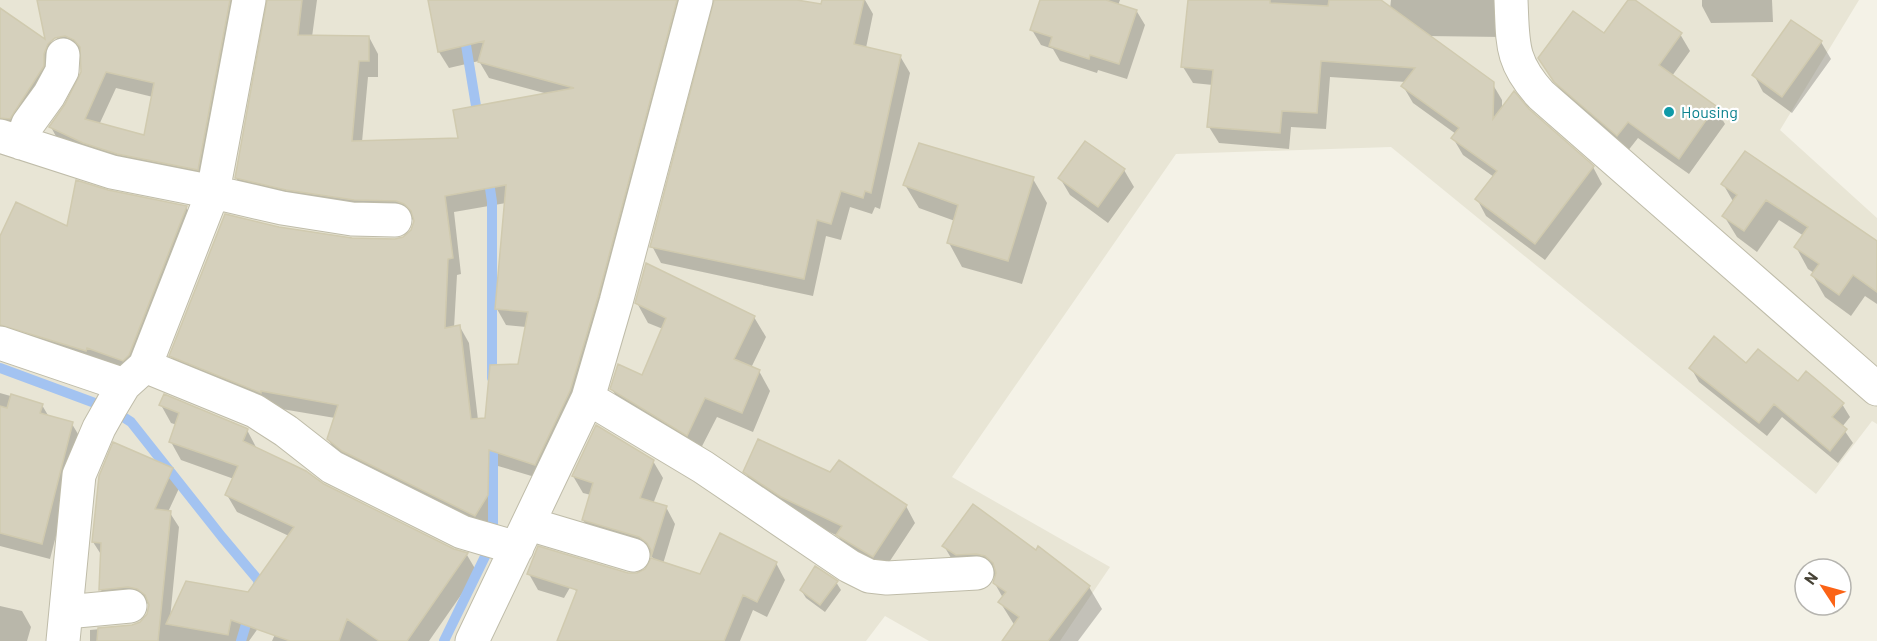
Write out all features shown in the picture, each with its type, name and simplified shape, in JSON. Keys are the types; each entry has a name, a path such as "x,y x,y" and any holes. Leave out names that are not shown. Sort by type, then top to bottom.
{"street":[{"path":"130,606 64,626 79,475 120,396 213,192 249,0"},
{"path":"472,641 515,538 588,398 616,302 696,0"},
{"path":"1511,0 1516,60 1525,78 1540,95 1877,389"},
{"path":"63,55 62,71 50,95 28,124 11,140 112,172 282,208 352,219 395,219"},
{"path":"0,343 120,396 255,411 332,466 462,532 633,555"},
{"path":"588,398 703,467 849,566 869,576 887,578 977,573"}],"shaded area":[{"path":"0,0 1859,0 1780,130 1877,218 1877,424 1872,421 1816,494 1391,147 1176,154 952,477 1110,567 1060,641 929,641 885,616 866,641 0,641"}],"building":[{"path":"37,0 230,0 198,170 117,154 83,143 49,127 65,104 81,72 80,47 74,40 65,36 55,38 48,44 44,54 44,66 10,119 0,118 0,8 45,39","holes":["106,72 154,83 144,135 85,119"]},
{"path":"267,0 302,0 298,35 369,36 369,61 359,61 352,141 458,138 453,110 574,88 478,62 484,41 438,52 428,0 677,0 598,297 570,391 535,465 489,450 488,495 475,516 342,451 327,439 338,405 261,391 261,393 169,356 225,214 279,227 352,238 395,239 403,237 411,230 414,221 411,211 404,204 396,201 354,200 286,190 235,178","holes":["506,185 495,309 528,312 518,364 490,365 485,418 471,419 460,325 445,328 448,259 453,258 445,196"]},
{"path":"714,0 797,0 821,4 822,0 864,0 854,44 901,55 871,193 865,191 863,198 841,191 831,224 817,220 804,279 650,247"},
{"path":"1040,0 1106,0 1137,10 1119,64 1090,55 1089,59 1049,46 1052,37 1030,30"},
{"path":"1188,0 1270,0 1270,3 1328,6 1329,0 1381,0 1494,82 1493,119 1514,91 1529,109 1594,166 1535,244 1475,199 1497,171 1451,138 1459,128 1401,86 1415,68 1321,61 1317,113 1282,111 1280,133 1207,127 1213,70 1181,67"},
{"path":"1628,0 1635,0 1682,33 1659,65 1716,106 1679,159 1628,122 1617,136 1554,82 1538,58 1573,11 1604,33"},
{"path":"1791,20 1822,41 1782,97 1752,75"},
{"path":"1085,141 1125,169 1098,207 1058,178"},
{"path":"919,143 1034,177 1008,261 947,243 958,205 903,185"},
{"path":"1745,151 1877,241 1877,292 1853,275 1839,295 1811,275 1819,264 1794,247 1808,227 1766,200 1744,231 1722,216 1737,195 1721,184"},
{"path":"76,180 108,190 187,206 129,355 123,361 87,348 86,351 0,325 0,236 16,202 67,226"},
{"path":"646,263 755,316 734,359 760,370 742,413 705,398 687,436 610,389 618,364 642,375 666,318 635,303"},
{"path":"1714,336 1746,363 1758,349 1798,381 1806,371 1844,403 1832,417 1847,429 1830,451 1774,404 1759,423 1689,368"},
{"path":"11,394 43,404 40,413 73,422 42,544 0,533 0,406 7,408"},
{"path":"164,394 248,429 243,441 306,471 324,484 454,549 468,553 407,641 379,641 347,619 339,641 290,641 231,620 228,635 166,624 186,581 248,592 294,527 225,495 238,466 169,442 179,413 159,405"},
{"path":"596,425 654,460 640,498 667,506 651,557 651,550 647,543 639,537 582,520 593,483 572,476"},
{"path":"758,439 830,472 839,460 907,505 873,557 836,535 842,526 781,497 743,472"},
{"path":"113,442 173,468 155,509 171,511 158,641 97,641 98,628 132,625 140,622 147,614 149,605 145,595 137,589 128,587 99,590 101,543 92,542 99,476"},
{"path":"973,504 1036,550 1038,546 1090,586 1048,641 1002,641 1019,617 998,602 1006,592 993,583 996,573 993,563 985,556 976,554 956,555 942,546"},
{"path":"720,533 777,562 757,602 743,595 724,641 557,641 577,590 527,574 538,546 628,573 637,573 645,569 651,558 700,574"},
{"path":"815,566 838,581 820,605 800,590"}],"waterway":[{"path":"464,33 478,118"},
{"path":"488,175 492,202 492,378"},
{"path":"0,368 111,409 131,422 259,581 256,591"},
{"path":"444,641 493,540 493,439"},
{"path":"241,641 250,611"}],"place":[{"name":"Housing","path":"1669,112"}]}
